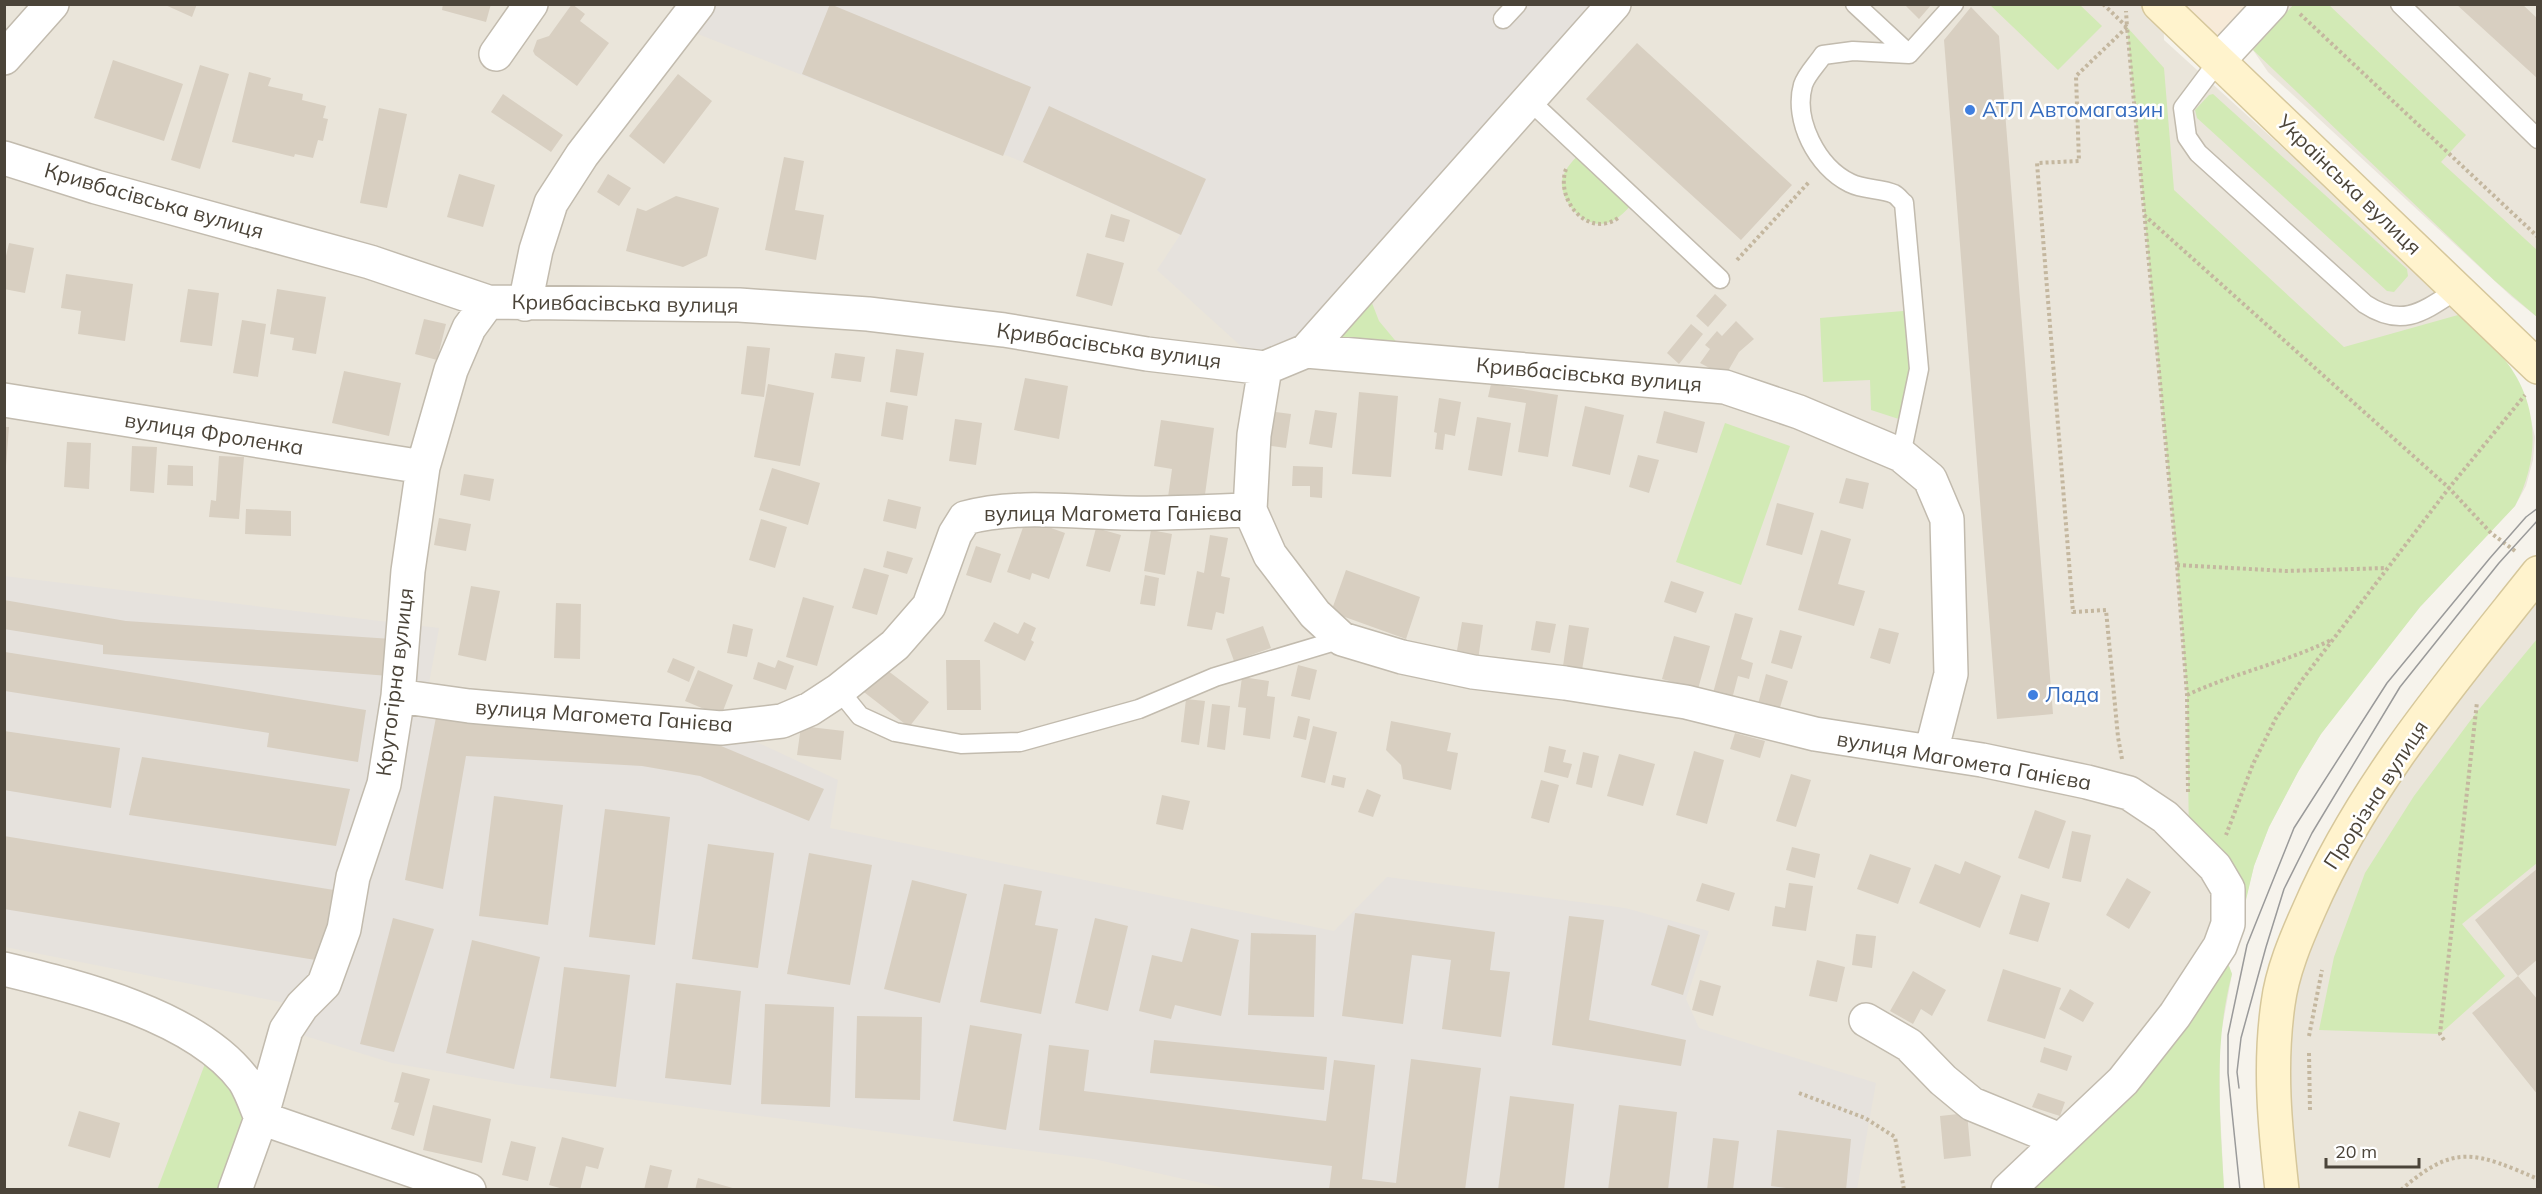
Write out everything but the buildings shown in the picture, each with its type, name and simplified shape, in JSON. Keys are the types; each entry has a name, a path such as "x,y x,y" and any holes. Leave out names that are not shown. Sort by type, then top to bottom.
{"main road":[{"name":"Українська вулиця","path":"2159,4 2458,289 2534,377"},
{"name":"Прорізна вулиця","path":"2282,1190 2272,1083 2278,1002 2292,951 2332,859 2347,832 2528,563"}],"street":[{"path":"496,54 531,4"},
{"path":"525,304 536,250 551,203 582,155 698,4"},
{"path":"1306,351 1614,4"},
{"path":"2219,60 2281,5"},
{"path":"4,58 45,8"},
{"name":"Кривбасівська вулиця","path":"4,158 96,187 370,262 488,302 739,305 868,314 1004,330 1147,354 1265,368 1306,351 1725,387 1799,412 1901,455 1930,479 1947,519 1951,674 1931,752"},
{"name":"Крутогірна вулиця","path":"235,1190 261,1118 286,1030 302,1006 324,984 344,929 353,877 384,784 398,696 408,571 423,467 451,370 469,328 488,302"},
{"path":"1250,510 1254,435 1265,368"},
{"name":"вулиця Фроленка","path":"4,400 423,467"},
{"name":"вулиця Магомета Ганієва","path":"398,696 469,706 721,728 782,721 810,709 839,690 895,645 928,606 955,534 965,518 986,512 1143,514 1250,510 1270,555 1315,614 1342,639 1402,657 1473,672 1565,683 1686,702 1815,734 1982,760 2129,794 2164,817 2215,867 2229,889 2228,924 2213,960 2175,1015 2123,1081 2008,1190"},
{"path":"4,969 56,981 117,1000 182,1030 211,1048 244,1081 261,1118 469,1190"},
{"path":"1866,1020 1909,1045 1943,1080 1972,1104 2060,1140"}],"lane":[{"path":"1503,19 1517,4"},
{"path":"1855,4 1909,54"},
{"path":"1909,54 1954,4"},
{"path":"2400,4 2538,138"},
{"path":"1901,455 1919,369 1904,203 1894,194 1868,190 1848,182 1826,164 1806,129 1800,104 1803,83 1823,55 1853,51 1909,54"},
{"path":"2219,60 2183,108 2187,137 2198,153 2365,304 2381,314 2398,316 2424,311 2458,289"},
{"path":"1529,100 1720,279"},
{"path":"839,690 860,716 895,732 961,744 1020,742 1139,709 1215,677 1342,639"}],"path":[{"path":"2103,4 2127,27"},
{"path":"2126,4 2187,695 2189,841"},
{"path":"2281,5 2538,237"},
{"path":"2127,27 2076,76 2079,161 2037,163 2073,612 2106,610 2118,737 2129,794"},
{"path":"1583,150 1567,168 1562,180 1564,195 1570,206 1592,222 1605,224 1621,215 1627,221"},
{"path":"1720,279 1826,164"},
{"path":"2144,215 2449,488 2491,532 2528,563"},
{"path":"2215,867 2253,764 2272,727 2302,680 2534,377"},
{"path":"2177,565 2286,571 2388,568"},
{"path":"2187,695 2222,679 2249,673 2299,655 2334,638"},
{"path":"2444,1041 2440,1034 2477,695 2470,704"},
{"path":"2308,1041 2323,962"},
{"path":"2309,1052 2310,1118"},
{"path":"1799,1093 1865,1118 1895,1137 1904,1190"},
{"path":"2401,1190 2422,1171 2463,1155 2491,1159 2538,1179"}],"shaded area":[{"path":"698,4 1614,5 1306,351 1265,368 1157,270 1180,235 1023,162 680,27"},
{"path":"5,5 2159,5 2163,8 2164,40 2432,283 2458,315 2498,352 2509,366 2525,395 2535,437 2533,460 2526,486 2515,506 2420,607 2365,675 2321,734 2269,827 2254,866 2229,966 2232,974 2220,1039 2220,1109 2224,1189 5,1190"},
{"path":"2159,5 2271,5 2219,60"},
{"path":"2271,5 2537,5 2537,317 2512,297 2268,72 2253,50 2240,38"},
{"path":"2537,573 2537,1189 2282,1190 2276,1136 2304,921"},
{"path":"4,576 439,628 429,683 714,722 838,780 830,828 1334,931 1387,877 1625,908 1709,931 1686,999 1699,1028 1876,1083 1857,1189 1229,1189 1094,1159 519,1085 392,1063 286,1030 301,1006 5,947"}],"green space":[{"path":"2294,4 2329,5 2466,135 2441,162 2537,250 2537,317 2495,281 2253,50"},
{"path":"1990,5 2080,5 2102,26 2058,70"},
{"path":"2127,27 2164,68 2174,190 2344,347 2458,315 2494,348 2512,370 2529,407 2532,427 2530,467 2515,506 2420,607 2321,734 2298,772 2269,827 2254,866 2242,917 2189,841 2187,695"},
{"path":"2213,94 2407,269 2408,276 2394,292 2387,291 2197,118 2195,110 2209,95"},
{"path":"1583,150 1636,200 1623,214 1611,222 1599,224 1590,222 1576,212 1565,197 1562,189 1563,176"},
{"path":"1365,285 1379,321 1399,345 1306,351"},
{"path":"1915,310 1908,422 1871,410 1870,380 1823,382 1820,318"},
{"path":"1725,423 1790,446 1741,585 1676,562"},
{"path":"2537,639 2537,863 2462,924 2505,976 2440,1034 2319,1030 2334,957 2365,873 2414,796 2476,713"},
{"path":"2213,960 2229,966 2232,974 2222,1027 2220,1054 2224,1189 2008,1190"},
{"path":"211,1048 261,1118 235,1189 157,1190"}],"tram line":[{"path":"2240,1190 2228,1073 2228,1035 2247,945 2294,828 2387,683 2490,558 2526,517 2538,508"},
{"path":"2239,1088 2237,1072 2241,1038 2266,947 2284,889 2312,833 2400,687 2499,563 2538,520"}],"place":[{"name":"АТЛ Автомагазин","path":"1970,110"},
{"name":"Лада","path":"2033,695"}]}
